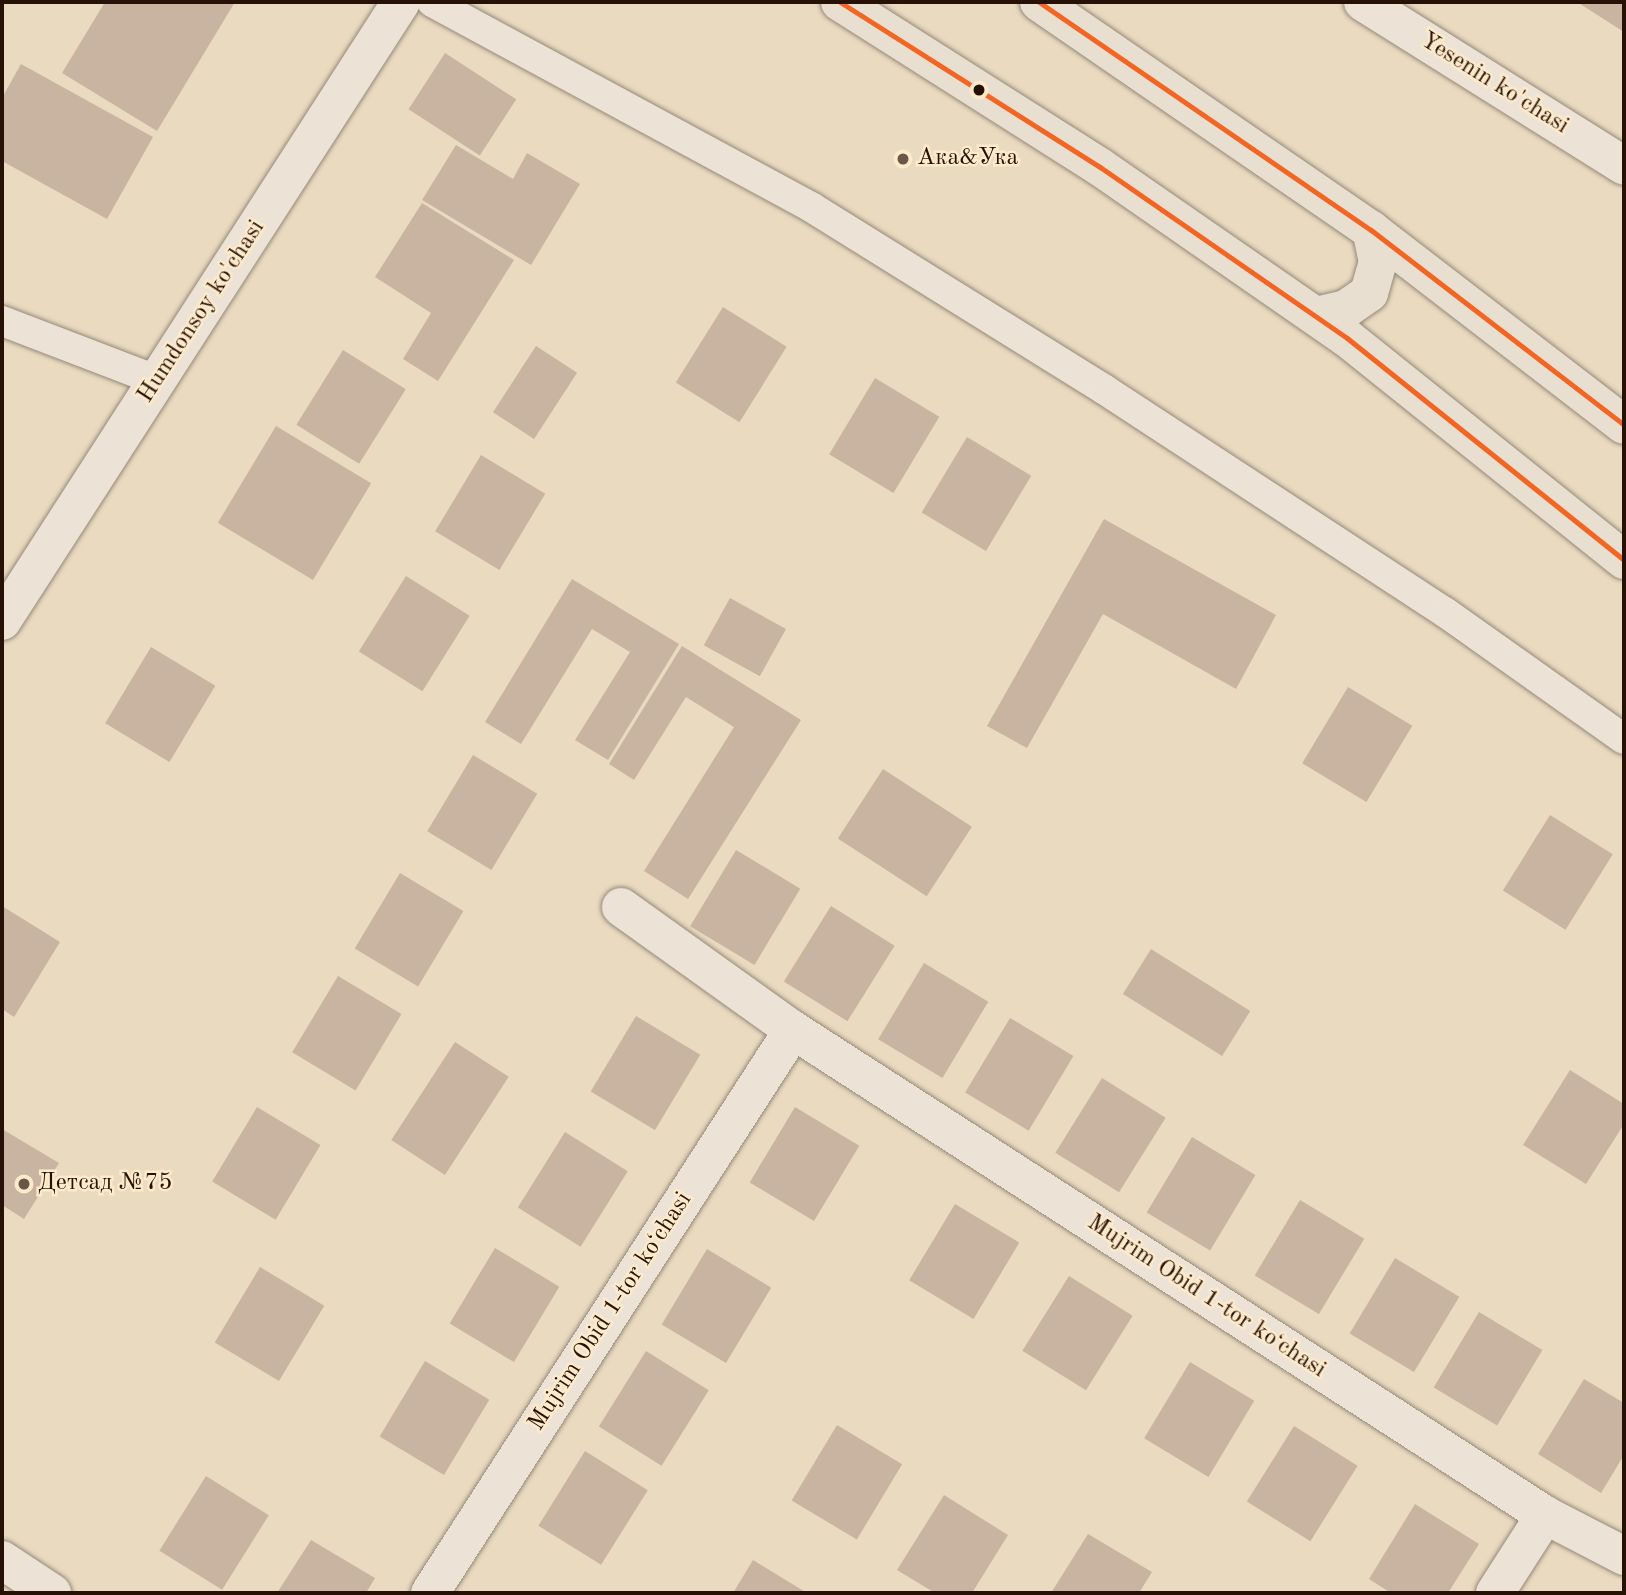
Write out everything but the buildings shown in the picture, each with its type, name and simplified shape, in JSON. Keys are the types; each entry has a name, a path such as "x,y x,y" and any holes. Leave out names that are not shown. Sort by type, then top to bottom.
{"main road":[{"path":"840,2 1100,167 1316,316 1507,463 1624,560"},
{"path":"1040,2 1371,230 1624,425"},
{"path":"1316,316 1346,309 1369,293 1378,262 1371,230"}],"street":[{"name":"Humdonsoy ko'chasi","path":"2,621 401,2"},
{"name":"Yesenin ko'chasi","path":"1363,2 1624,166"},
{"name":"Mujrim Obid 1-tor koʻchasi","path":"621,907 793,1030 1545,1515 1624,1556"},
{"name":"Mujrim Obid 1-tor koʻchasi","path":"430,1593 793,1030"},
{"path":"1495,1593 1545,1515"},
{"path":"2,1560 52,1593"}],"lane":[{"path":"432,2 811,207 1162,427 1446,613 1624,739"},
{"path":"2,321 158,381"}],"transit line":[{"path":"840,2 1100,167 1347,338 1624,560"},
{"path":"1039,2 1371,230 1624,425"}],"place":[{"name":"Ака&Ука","path":"903,159"},
{"name":"Детсад №75","path":"24,1184"}]}
